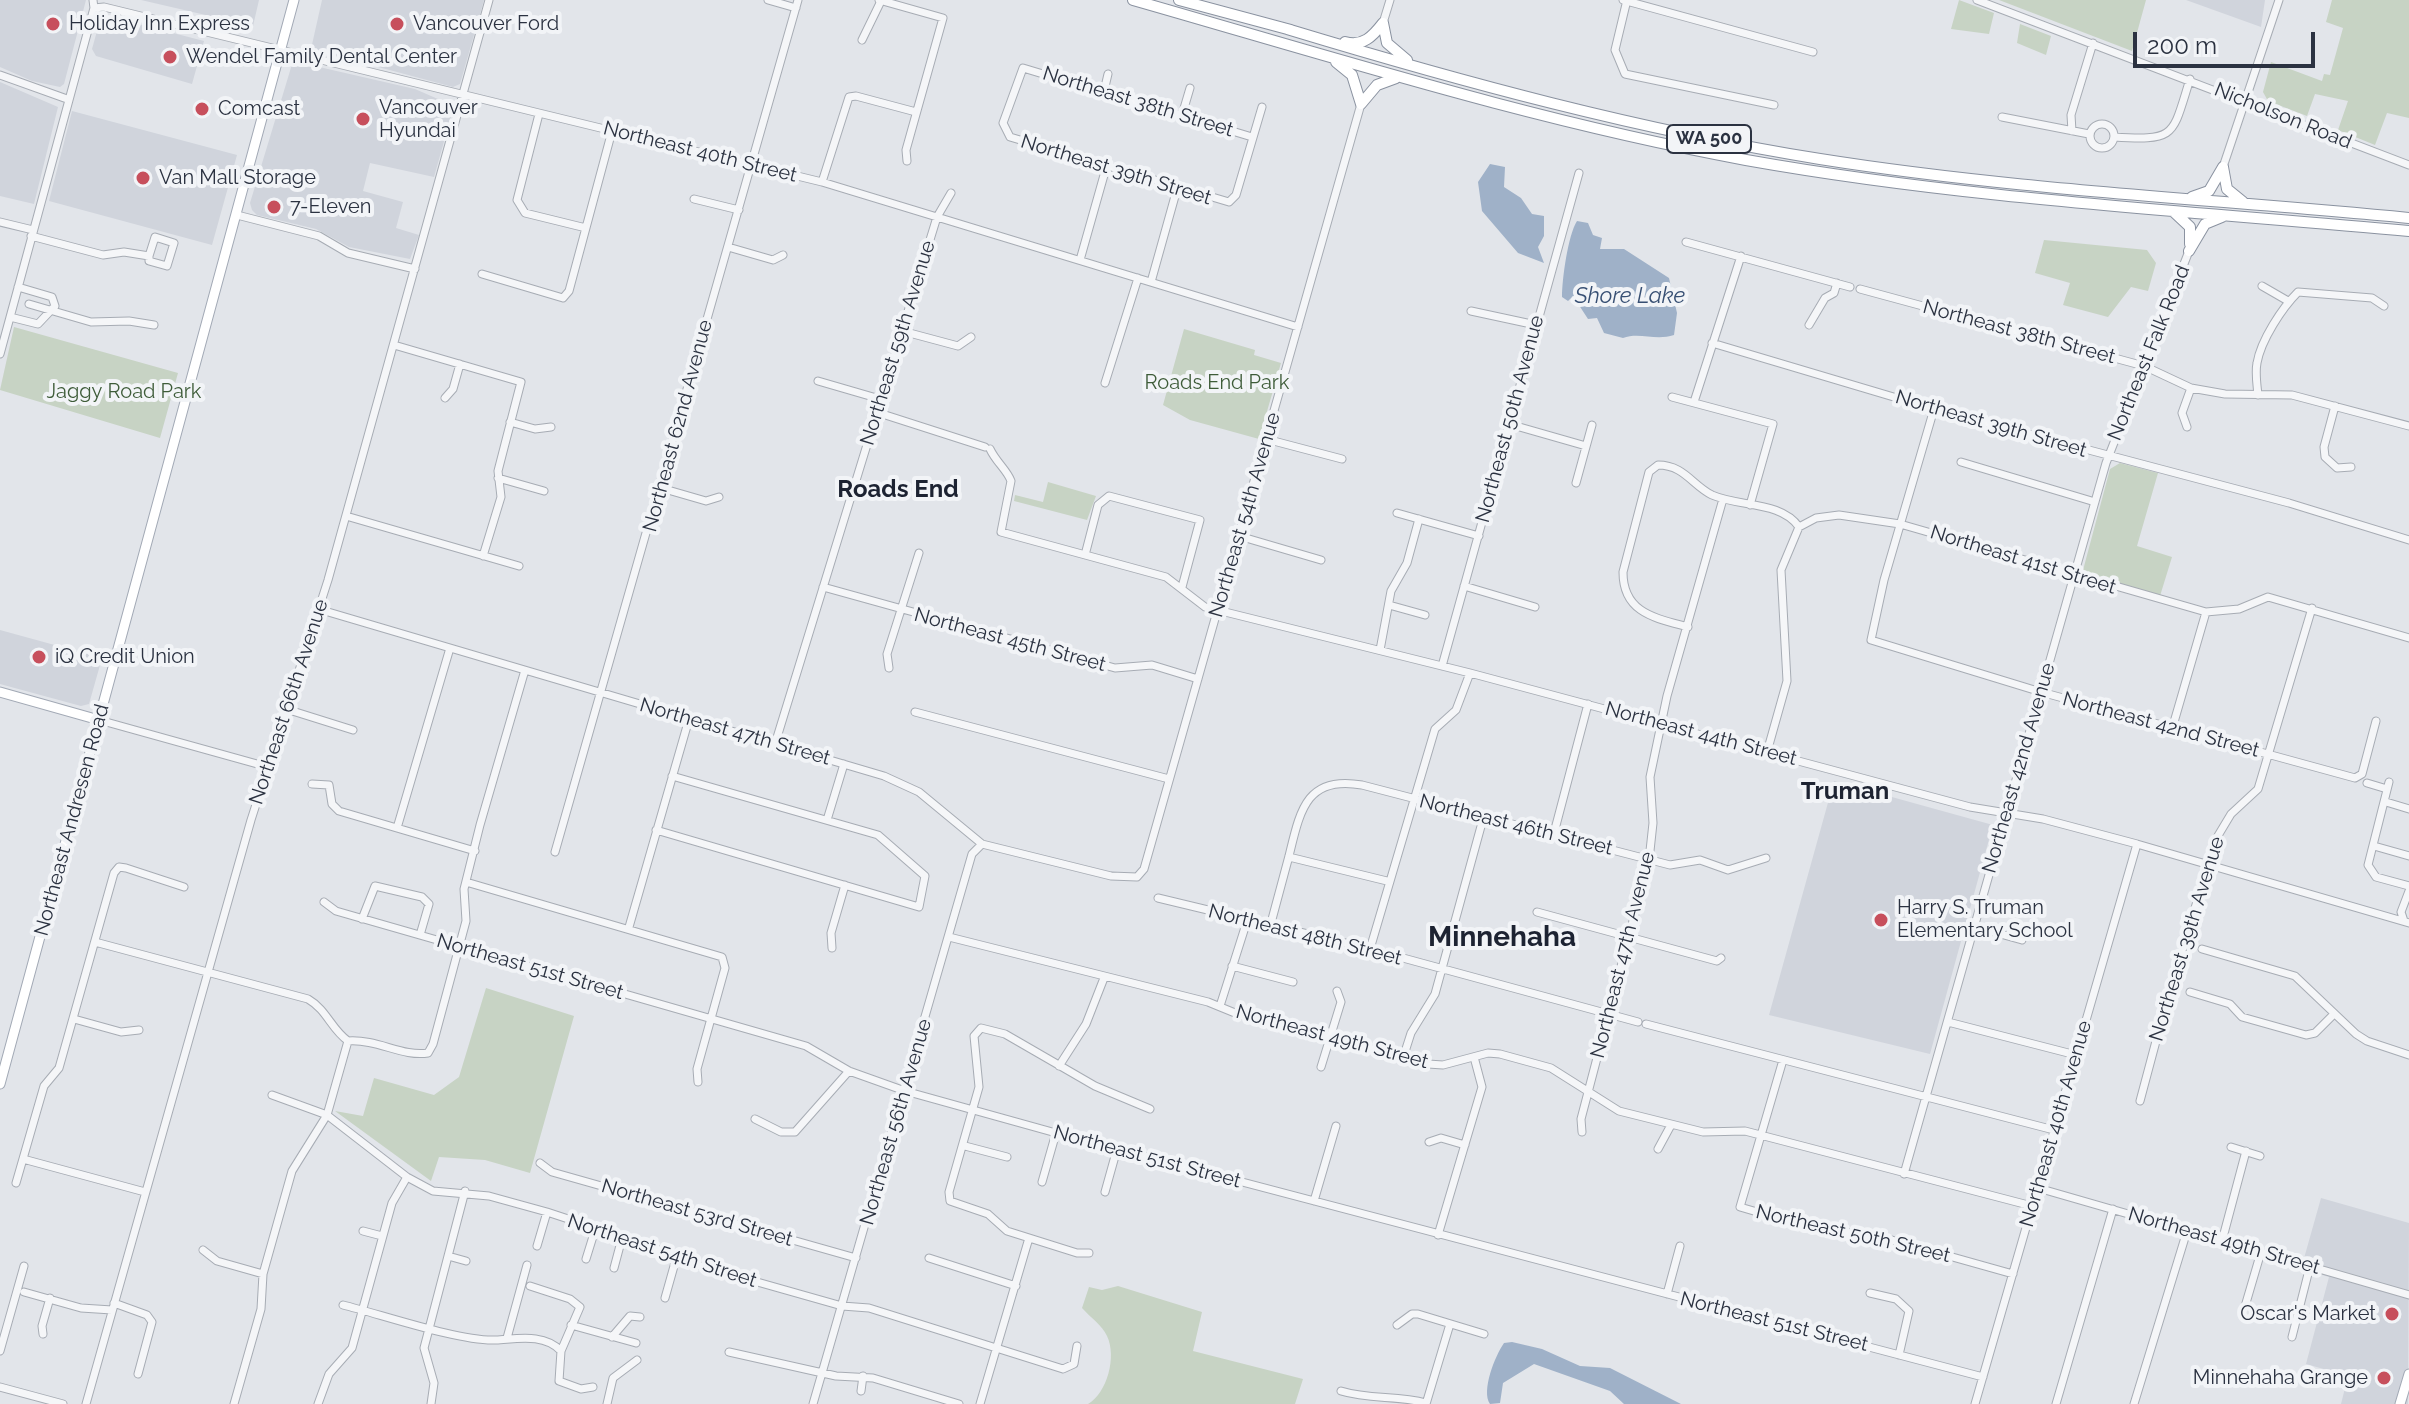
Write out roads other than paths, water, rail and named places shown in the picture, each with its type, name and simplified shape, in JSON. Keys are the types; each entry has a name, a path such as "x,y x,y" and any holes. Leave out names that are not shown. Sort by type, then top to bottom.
{"highway":[{"name":"WA 500","path":"1133,0 1403,78 1599,129 1775,165 1923,186 2409,231"},
{"name":"WA 500","path":"1179,0 1594,115 1790,154 1969,179 2409,218"},
{"path":"1287,29 1354,45 1369,39 1383,23"},
{"path":"1383,23 1387,43 1399,55 1470,82"},
{"path":"1285,44 1346,68 1356,83 1361,104"},
{"path":"1361,104 1377,85 1403,78"},
{"path":"2184,199 2209,191 2223,167"},
{"path":"2223,167 2227,189 2245,203"},
{"path":"2173,211 2190,227 2189,251"},
{"path":"2189,251 2205,224 2227,216"}],"main road":[{"name":"Northeast Andresen Road","path":"0,1084 283,51 294,0"},
{"path":"0,692 99,720"},
{"path":"2400,1404 2409,1374"}],"street":[{"name":"Northeast 66th Avenue","path":"86,1404 268,767 346,516 489,0"},
{"path":"768,0 797,4"},
{"path":"862,40 880,0 943,18 906,150 907,161"},
{"path":"1383,23 1390,0"},
{"path":"1774,105 1625,74 1615,50 1626,0 1813,52"},
{"name":"Nicholson Road","path":"1977,0 2409,165"},
{"path":"2223,167 2279,0"},
{"name":"Northeast 40th Street","path":"94,4 822,182 1298,327"},
{"path":"0,354 94,4"},
{"name":"Northeast 62nd Avenue","path":"555,852 797,4"},
{"path":"2072,131 2071,115 2093,43"},
{"name":"Northeast 38th Street","path":"1005,131 1003,123 1023,68 1252,137"},
{"path":"1104,91 1108,74"},
{"path":"0,75 67,99"},
{"path":"2114,137 2153,139 2172,130 2190,79"},
{"path":"1182,115 1190,88"},
{"path":"822,182 849,97 856,96 916,112"},
{"name":"Northeast 54th Avenue","path":"1137,877 1144,869 1361,104"},
{"path":"1252,137 1262,107"},
{"path":"539,114 517,200 519,208 525,213 586,228"},
{"path":"2002,117 2089,134"},
{"path":"2104,123 2112,129 2114,137 2110,145 2099,148 2091,142 2089,134 2095,125 2104,123"},
{"path":"482,274 563,298 569,291 612,131"},
{"name":"Northeast 39th Street","path":"1005,131 1010,137 1106,168 1229,202 1236,195 1252,137"},
{"path":"1080,260 1106,168"},
{"name":"Northeast 50th Avenue","path":"1442,666 1579,173"},
{"path":"1151,282 1177,189"},
{"name":"Northeast 59th Avenue","path":"775,744 937,217 951,193"},
{"path":"694,199 739,210"},
{"path":"237,215 319,236 348,253 415,269"},
{"path":"0,223 103,255 149,256"},
{"path":"155,237 174,243 167,266 149,261 149,256 155,237"},
{"path":"1686,242 1850,287"},
{"path":"728,247 773,260 783,255"},
{"name":"Northeast Falk Road","path":"2108,455 2189,251"},
{"path":"1694,402 1741,256"},
{"path":"1105,383 1138,278"},
{"path":"1809,325 1825,298 1834,293 1837,283"},
{"path":"2262,286 2288,301"},
{"path":"18,287 52,297 53,311"},
{"name":"Northeast 38th Street","path":"1860,289 2144,366 2191,388 2292,395 2409,426"},
{"path":"2258,395 2256,366 2260,353 2288,301 2298,292 2372,298 2384,306"},
{"path":"29,304 91,322 129,321 154,325"},
{"path":"10,317 38,324 53,311"},
{"path":"1471,311 1536,325"},
{"path":"902,331 958,346 971,337"},
{"name":"Northeast 39th Street","path":"1712,343 1934,409 2289,503 2409,540"},
{"path":"394,345 521,382 498,478 501,497 483,556"},
{"path":"445,398 453,389 460,364"},
{"path":"818,381 880,399"},
{"path":"2187,427 2182,413 2191,388"},
{"path":"1672,397 1773,424 1750,505"},
{"path":"2335,406 2324,447 2325,457 2337,468 2351,467"},
{"path":"1900,524 1934,409"},
{"name":"Northeast 44th Street","path":"876,412 988,448 1011,481 1001,532 1166,577 1182,587 1197,604 1470,673 1970,807 2043,819 2407,920"},
{"path":"510,422 535,429 551,427"},
{"path":"1509,424 1586,446"},
{"path":"1576,483 1592,425"},
{"path":"1266,439 1342,459"},
{"name":"Northeast 42nd Avenue","path":"1904,1174 2108,455"},
{"path":"1961,462 2095,502"},
{"path":"1688,627 1638,610 1623,586 1623,572 1649,472 1658,465 1680,469 1703,489 1723,499 1779,512 1793,519 1799,527 1781,570 1787,681 1767,752"},
{"path":"498,478 544,491"},
{"path":"661,488 706,501 719,497"},
{"path":"1085,555 1102,499 1109,496 1200,520 1182,587"},
{"name":"Northeast 47th Avenue","path":"1582,1132 1581,1119 1649,860 1653,823 1650,777 1667,696 1723,499"},
{"path":"1397,513 1479,536"},
{"name":"Northeast 41st Street","path":"1799,527 1816,518 1839,515 1900,524 2206,612 2239,609 2268,597 2409,638"},
{"path":"346,516 519,566"},
{"path":"1380,650 1391,591 1407,563 1419,519"},
{"name":"Northeast 42nd Street","path":"1900,524 1871,640 2041,692 2359,778 2376,721"},
{"path":"1239,536 1321,560"},
{"path":"889,668 887,654 919,553"},
{"path":"1464,586 1535,607"},
{"name":"Northeast 45th Street","path":"823,587 1115,668 1152,665 1198,679"},
{"path":"1389,605 1425,615"},
{"name":"Northeast 39th Avenue","path":"2140,1101 2167,1000 2220,828 2258,789 2312,608"},
{"name":"Northeast 47th Street","path":"318,609 844,764 914,789 982,844 1111,876 1137,877"},
{"path":"2172,729 2206,612"},
{"path":"397,828 450,648"},
{"path":"95,942 308,999 323,1008 339,1035 348,1041 369,1040 418,1054 428,1053 467,915 466,882 525,670"},
{"path":"1370,949 1387,881 1435,729 1456,710 1470,673"},
{"path":"1554,833 1588,704"},
{"path":"286,709 353,730"},
{"path":"915,712 1169,779"},
{"path":"629,927 689,719"},
{"path":"99,720 268,767"},
{"path":"827,820 844,764"},
{"path":"656,830 919,907 926,884 917,865 878,835 672,776"},
{"path":"312,784 319,782 331,787 336,809 475,851"},
{"name":"Northeast 46th Street","path":"1289,857 1297,820 1307,800 1323,787 1350,783 1670,865 1700,860 1728,870 1766,858"},
{"path":"2367,783 2388,786 2370,870 2376,877 2409,888 2401,912 2407,920"},
{"path":"2386,802 2409,809"},
{"path":"1403,1058 1411,1033 1435,994 1483,819"},
{"name":"Northeast 56th Avenue","path":"813,1404 972,854 982,844"},
{"name":"Northeast 40th Avenue","path":"1975,1404 2137,844"},
{"path":"2374,846 2409,856"},
{"path":"1271,923 1289,857 1387,881"},
{"path":"16,1183 44,1086 59,1068 119,867 184,887"},
{"path":"466,882 629,927 725,960 697,1069 698,1082"},
{"path":"832,948 831,933 845,885"},
{"path":"362,919 375,886 422,897 429,904 420,935"},
{"name":"Northeast 48th Street","path":"1158,898 1247,921 1271,923 2054,1130"},
{"name":"Northeast 51st Street","path":"324,902 332,910 362,919 806,1046 849,1071 905,1091 1438,1235 1983,1377"},
{"path":"1537,912 1717,961 1721,958"},
{"path":"1220,1006 1247,921"},
{"path":"1975,927 2022,940"},
{"name":"Northeast 49th Street","path":"949,937 1220,1006 1403,1058 1443,1065 1500,1054 1551,1068 1619,1111 1703,1132 1745,1131 2032,1206"},
{"path":"2202,949 2295,976 2367,1041 2409,1055"},
{"path":"1232,966 1293,982"},
{"path":"1059,1066 1086,1024 1104,978"},
{"path":"1321,1067 1341,1002 1337,991"},
{"path":"2190,992 2230,1004 2242,1017 2306,1035 2315,1033 2334,1014"},
{"path":"74,1019 121,1032 139,1030"},
{"path":"1948,1022 2076,1055"},
{"path":"1089,1253 1077,1253 1007,1231 988,1214 953,1204 950,1198 956,1166 965,1146 979,1087 974,1036 981,1028 1005,1034 1095,1086 1150,1109"},
{"path":"234,1404 261,1309 263,1274 292,1171 327,1115 348,1041"},
{"path":"1438,1235 1482,1087 1474,1057"},
{"path":"1760,1135 1783,1060"},
{"path":"755,1119 781,1132 795,1132 849,1071"},
{"name":"Northeast 54th Street","path":"272,1095 327,1115 407,1177 433,1191 465,1191 547,1212 676,1259 842,1306 869,1308 1063,1369 1072,1367 1077,1346"},
{"path":"1658,1149 1671,1125"},
{"path":"1314,1201 1336,1126"},
{"path":"1042,1182 1056,1133"},
{"name":"Northeast 50th Street","path":"1760,1135 1740,1207 1819,1230 1874,1235 2013,1274"},
{"path":"1429,1142 1441,1138 1465,1145"},
{"path":"965,1146 1007,1157"},
{"path":"2231,1147 2260,1156"},
{"path":"1105,1192 1117,1149"},
{"path":"2222,1241 2246,1151"},
{"path":"23,1159 145,1192"},
{"name":"Northeast 53rd Street","path":"540,1163 552,1172 856,1258"},
{"path":"318,1404 329,1374 352,1348 395,1192 407,1177"},
{"name":"Northeast 49th Street","path":"2038,1188 2409,1295"},
{"path":"431,1404 434,1383 424,1348 465,1191"},
{"path":"2056,1404 2113,1209"},
{"path":"537,1246 547,1212"},
{"path":"586,1259 595,1230"},
{"path":"363,1231 382,1236"},
{"path":"2134,1404 2187,1231"},
{"path":"614,1268 622,1238"},
{"path":"980,1404 1029,1238"},
{"path":"1667,1294 1680,1246"},
{"path":"203,1250 217,1261 263,1274"},
{"path":"2246,1303 2261,1252"},
{"path":"448,1256 466,1261"},
{"path":"929,1258 1016,1286"},
{"path":"665,1298 676,1259"},
{"path":"507,1338 527,1265"},
{"path":"0,1351 24,1266"},
{"path":"2292,1337 2310,1266"},
{"path":"530,1286 570,1299 580,1307 561,1351 559,1381 581,1389 593,1387"},
{"path":"24,1292 81,1308 113,1307 148,1316 152,1322 138,1374"},
{"path":"1870,1293 1896,1299 1909,1311 1899,1355"},
{"path":"43,1334 42,1326 50,1298"},
{"path":"343,1305 484,1339 526,1337 554,1345 561,1351"},
{"path":"1397,1325 1412,1314 1484,1334"},
{"path":"612,1337 630,1316 640,1317"},
{"path":"1341,1391 1372,1399 1404,1397 1426,1404 1450,1324"},
{"path":"571,1325 636,1343"},
{"path":"729,1352 823,1373 863,1376 959,1404"},
{"path":"607,1404 613,1378 637,1360"},
{"path":"861,1391 863,1376"},
{"path":"0,1387 63,1404"}],"water":[{"path":"1490,164 1505,167 1504,187 1521,198 1532,214 1544,216 1544,236 1538,247 1544,263 1518,253 1482,211 1478,182"},
{"name":"Shore Lake","path":"1577,221 1588,223 1593,235 1602,238 1600,249 1624,249 1669,278 1677,313 1674,335 1623,338 1604,333 1597,318 1588,319 1573,296 1568,301 1562,297 1568,246"},
{"path":"1504,1343 1542,1349 1580,1366 1610,1368 1681,1404 1624,1404 1610,1391 1534,1364 1503,1383 1500,1403 1490,1404 1487,1391 1493,1365"}],"place":[{"name":"Holiday Inn Express","path":"53,24"},
{"name":"Vancouver Ford","path":"397,24"},
{"name":"Wendel Family Dental Center","path":"170,57"},
{"name":"Comcast","path":"202,109"},
{"name":"Vancouver Hyundai","path":"363,119"},
{"name":"Van Mall Storage","path":"143,178"},
{"name":"7-Eleven","path":"274,207"},
{"name":"iQ Credit Union","path":"39,657"},
{"name":"Harry S. Truman Elementary School","path":"1881,920"},
{"name":"Oscar's Market","path":"2392,1314"},
{"name":"Minnehaha Grange","path":"2384,1378"}],"district":[{"name":"Roads End","path":"898,490"},
{"name":"Truman","path":"1845,792"},
{"name":"Minnehaha","path":"1502,938"}],"park label":[{"name":"Roads End Park","path":"1217,383"},
{"name":"Jaggy Road Park","path":"124,392"}]}
